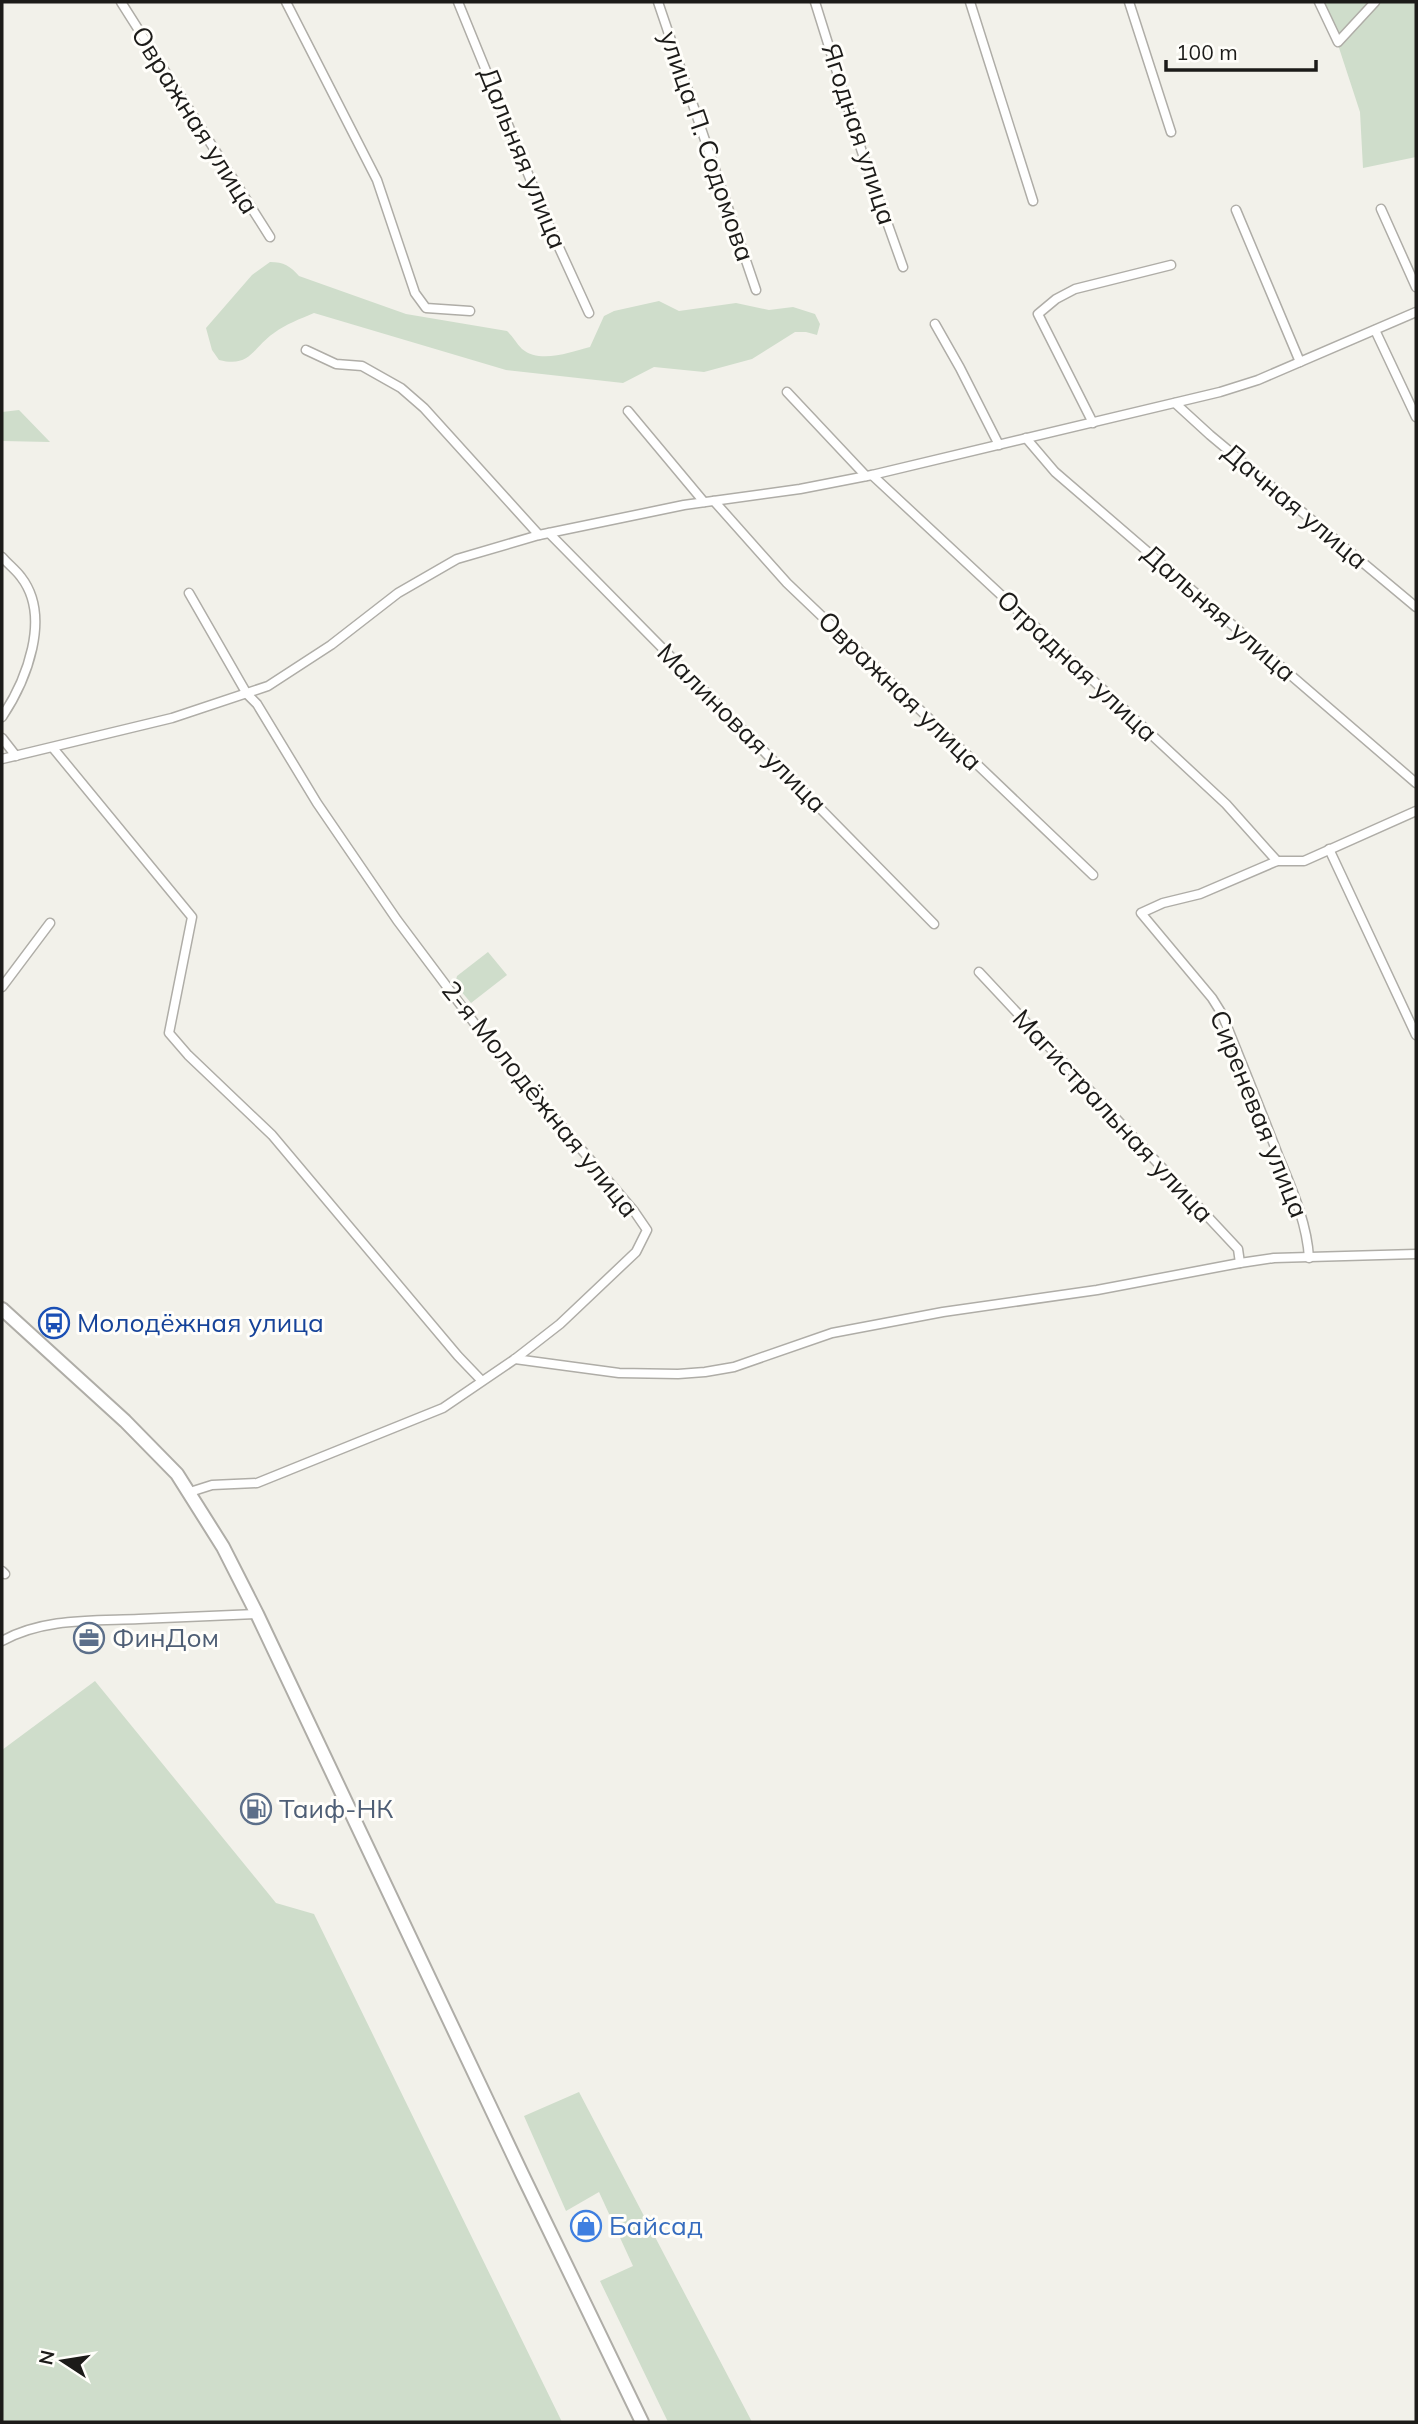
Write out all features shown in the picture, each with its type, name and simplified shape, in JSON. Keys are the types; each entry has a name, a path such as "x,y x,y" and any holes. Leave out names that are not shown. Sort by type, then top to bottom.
{"main road":[{"path":"2,1309 125,1421 170,1466 190,1492 223,1546 642,2422"}],"street":[{"name":"Овражная улица","path":"121,2 270,237"},
{"path":"286,2 377,180 415,293 426,308 470,311"},
{"name":"Дальняя улица","path":"458,2 551,230 589,313"},
{"name":"улица П. Содомова","path":"658,2 756,290"},
{"name":"Ягодная улица","path":"815,2 862,152 903,267"},
{"path":"970,2 1033,201"},
{"path":"1129,2 1171,132"},
{"path":"1319,2 1338,42 1375,2"},
{"path":"1381,209 1416,287"},
{"path":"1236,210 1300,362"},
{"path":"1093,422 1038,314 1056,299 1075,289 1171,265"},
{"path":"2,759 172,718 268,686 289,674 398,593 457,559 539,535 709,502 869,476 1175,403 1245,384 1416,312"},
{"path":"935,324 999,445"},
{"path":"1375,330 1416,417"},
{"path":"306,351 336,364 362,366 401,388 424,408 539,535"},
{"name":"Отрадная улица","path":"787,392 869,476 1226,804 1277,861"},
{"name":"Дачная улица","path":"1175,403 1416,607"},
{"name":"Овражная улица","path":"628,411 709,502 787,583 1093,875"},
{"name":"Дальняя улица","path":"1026,438 1055,472 1416,783"},
{"name":"Малиновая улица","path":"549,533 934,924"},
{"path":"2,557 23,579 34,611 34,638 23,683 2,717"},
{"name":"2-я Молодёжная улица","path":"189,593 247,694 257,704 317,803 397,920 481,1032 634,1211 647,1230 636,1252 599,1290 515,1359 443,1408 257,1483 212,1485 190,1492"},
{"path":"2,738 16,756"},
{"path":"52,748 192,917 169,1033 188,1055 272,1135 449,1346 481,1380"},
{"path":"1277,861 1304,861 1416,811"},
{"path":"1329,849 1416,1035"},
{"name":"Сиреневая улица","path":"1277,861 1200,894 1163,903 1140,913 1212,998 1222,1014 1303,1222 1309,1258"},
{"path":"2,987 50,923"},
{"name":"Магистральная улица","path":"978,972 1238,1249 1240,1263"},
{"path":"515,1359 619,1373 705,1372 734,1367 832,1333 943,1311 1097,1290 1240,1263 1416,1254"},
{"path":"2,1641 18,1632 38,1626 75,1621 257,1614"}],"green space":[{"path":"1324,2 1416,2 1416,157 1363,168 1360,112"},
{"path":"270,262 283,264 299,276 406,314 507,331 522,349 538,356 556,356 590,347 604,316 614,311 659,301 679,311 736,303 769,310 793,307 815,314 820,324 817,335 795,332 752,359 704,372 654,367 623,383 506,370 314,313 279,330 245,359 230,362 219,360 212,350 206,328 252,275"},
{"path":"19,410 50,442 2,441 2,412"},
{"path":"488,952 507,975 471,1003 455,984 457,976"},
{"path":"95,1681 276,1903 314,1914 562,2422 2,2422 2,1750"},
{"path":"579,2092 752,2422 668,2422 600,2281 633,2266 599,2192 566,2211 524,2116"}],"place":[{"name":"Молодёжная улица","path":"54,1323"},
{"name":"ФинДом","path":"89,1638"},
{"name":"Таиф-НК","path":"256,1809"},
{"name":"Байсад","path":"586,2226"}]}
